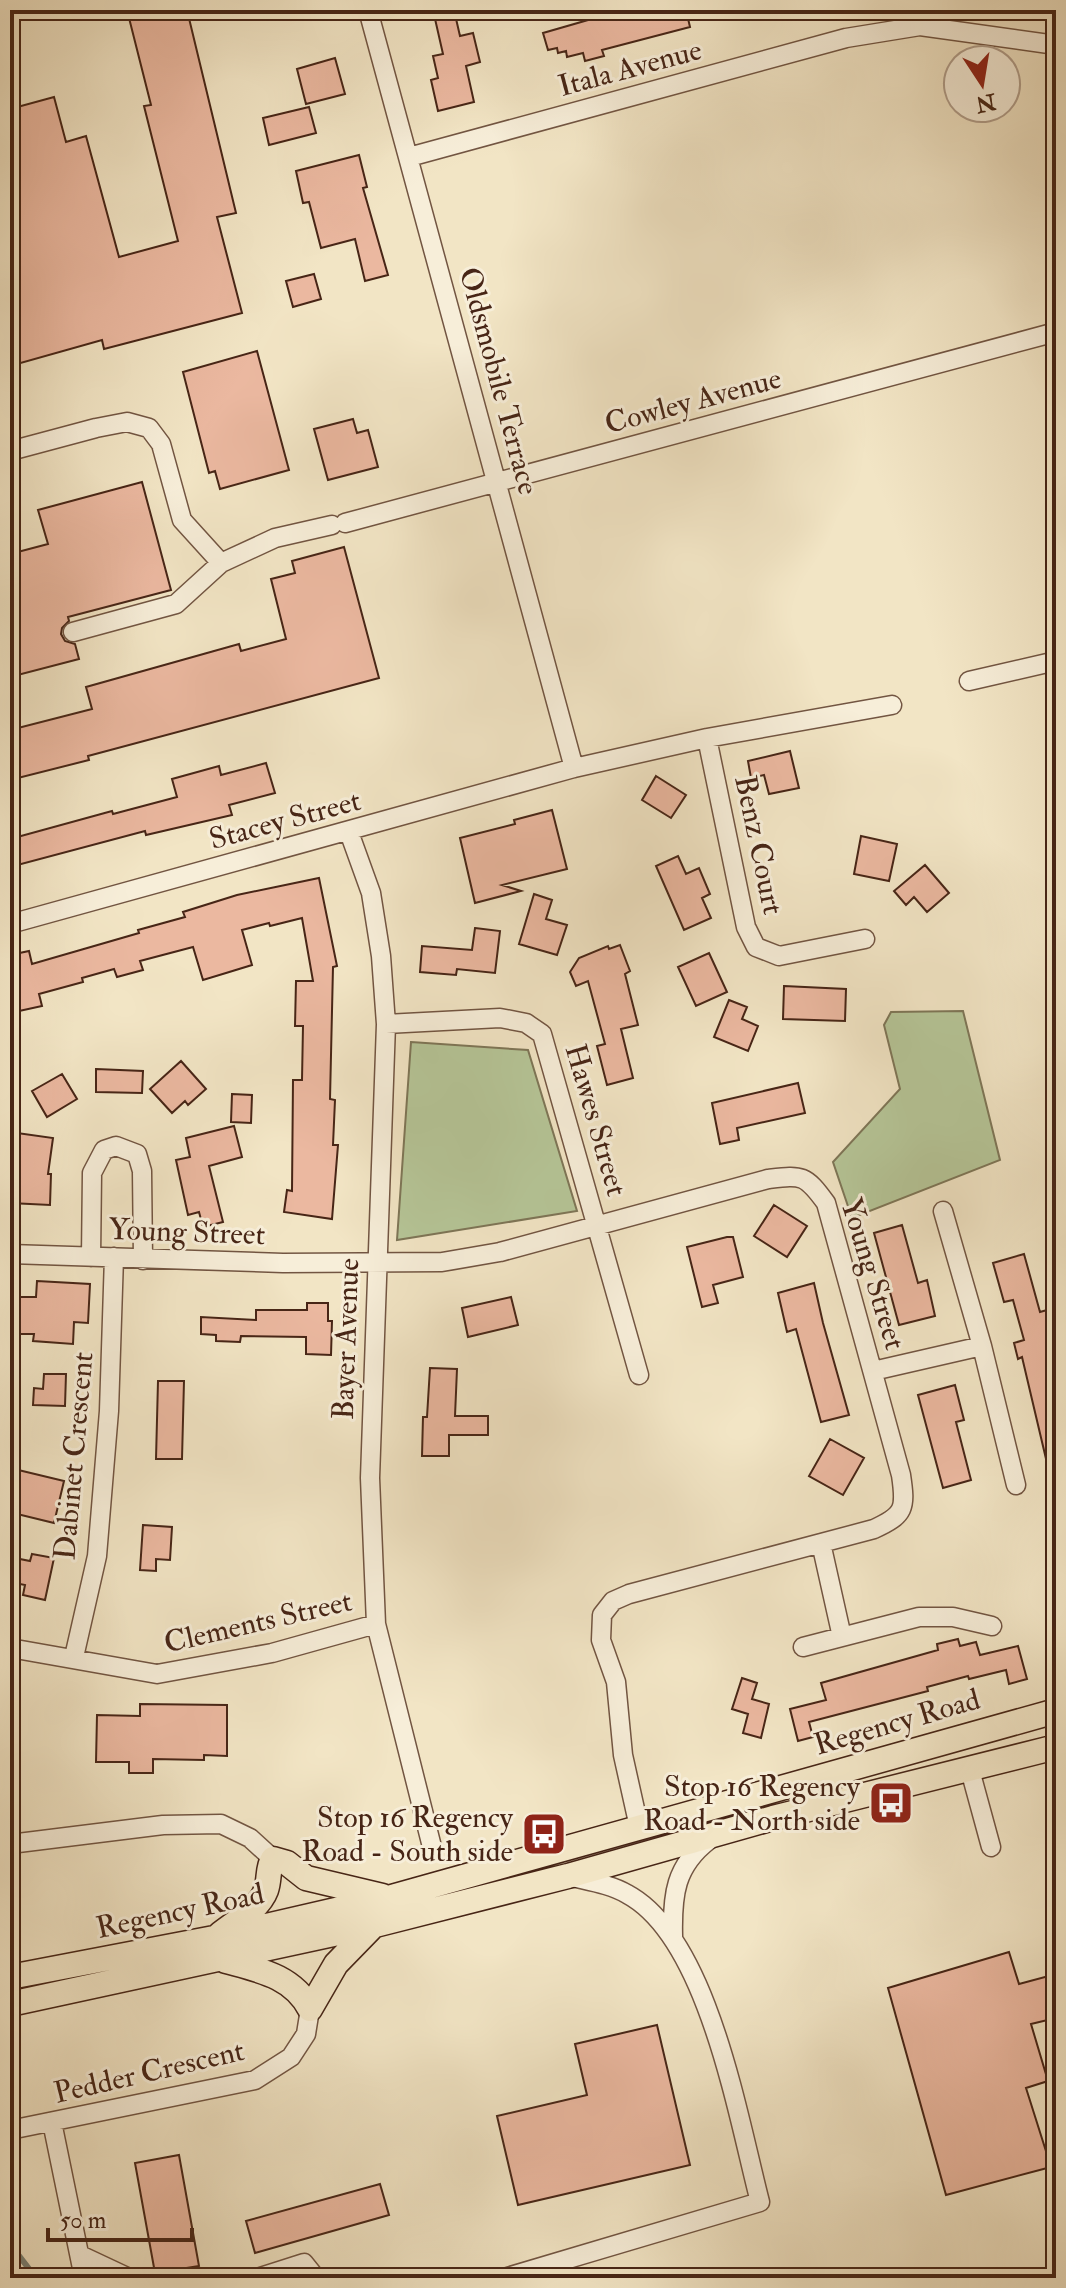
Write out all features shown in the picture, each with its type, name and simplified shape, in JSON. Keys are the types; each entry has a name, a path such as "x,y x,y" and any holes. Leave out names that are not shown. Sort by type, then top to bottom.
{"main road":[{"name":"Regency Road","path":"10,2004 218,1949 388,1898 1056,1711"},
{"path":"960,1738 970,1770"},
{"name":"Regency Road","path":"10,1977 375,1925 1056,1747"},
{"path":"639,1827 647,1854"},
{"path":"310,2009 302,1994 287,1981 218,1949 261,1899 273,1859 287,1863 306,1878 388,1898"},
{"path":"310,2009 336,1964 375,1925"}],"street":[{"name":"Oldsmobile Terrace","path":"368,10 574,768"},
{"name":"Itala Avenue","path":"409,157 918,18 1056,45"},
{"name":"Cowley Avenue","path":"73,632 176,604 221,563 275,538 338,524 1056,332"},
{"path":"10,451 127,422 149,428 161,444 182,520 221,563"},
{"path":"969,681 1056,661"},
{"name":"Stacey Street","path":"10,924 574,768 707,738 892,705"},
{"name":"Benz Court","path":"707,738 746,927 756,947 779,956 865,939"},
{"name":"Bayer Avenue","path":"349,832 371,893 381,956 386,1024 370,1478 376,1624 432,1847"},
{"name":"Hawes Street","path":"386,1024 500,1018 526,1023 542,1034 639,1375"},
{"path":"91,1257 92,1173 104,1150 116,1146 137,1154 142,1171 143,1260"},
{"name":"Young Street","path":"10,1254 143,1260 442,1262 500,1252 768,1179 797,1175 814,1186 826,1203 901,1475 905,1501 897,1518 874,1529 629,1594 613,1601 602,1615 601,1640 616,1682 623,1755 639,1827"},
{"path":"943,1211 982,1346 1016,1485"},
{"name":"Dabinet Crescent","path":"74,1657 97,1556 109,1411 114,1257"},
{"path":"873,1371 982,1346"},
{"path":"821,1543 842,1637"},
{"path":"803,1647 935,1615 992,1626"},
{"name":"Clements Street","path":"10,1648 157,1674 272,1653 376,1624"},
{"path":"970,1770 991,1847"},
{"path":"10,1844 163,1825 221,1824 250,1838 273,1859"},
{"path":"673,1936 672,1904 678,1879 694,1852 716,1834"},
{"path":"504,2278 760,2202 710,2011 673,1936 644,1905 626,1893 568,1876"},
{"name":"Pedder Crescent","path":"10,2130 255,2080 291,2057 306,2034 310,2009"},
{"path":"52,2122 84,2278"},
{"path":"80,2255 129,2278"},
{"path":"257,2278 304,2263 316,2278"}],"green space":[{"path":"963,1011 1000,1160 852,1218 833,1162 900,1089 884,1025 891,1012"},
{"path":"411,1042 528,1050 577,1211 397,1240"}],"building":[{"path":"127,10 187,10 236,213 217,217 242,313 104,349 102,340 10,366 10,109 54,97 66,142 86,136 119,257 178,241 144,106 151,105"},
{"path":"433,10 454,10 460,36 473,33 480,62 466,66 474,102 438,111 431,80 438,78 433,56 443,54"},
{"path":"593,10 686,10 690,27 602,50 604,56 585,61 583,53 567,57 566,51 558,53 557,48 548,50 543,33 595,18"},
{"path":"335,58 345,94 306,104 297,69"},
{"path":"309,107 316,133 269,145 263,118"},
{"path":"359,155 367,187 363,188 388,275 365,281 355,239 321,248 309,202 303,203 296,171"},
{"path":"314,274 321,299 293,307 286,281"},
{"path":"257,351 289,470 220,489 215,471 209,473 183,372"},
{"path":"353,419 357,433 368,430 378,467 328,480 314,429"},
{"path":"142,482 171,590 68,617 69,621 61,634 65,641 75,644 79,659 10,677 10,554 48,544 38,510"},
{"path":"344,547 379,678 10,780 10,730 92,709 86,687 239,644 241,651 286,639 271,579 295,573 292,561"},
{"path":"790,751 799,788 769,794 764,775 751,778 748,761"},
{"path":"266,763 275,793 229,805 232,815 146,835 145,831 10,867 10,839 177,797 172,779 219,766 221,775"},
{"path":"656,776 686,795 671,818 642,800"},
{"path":"552,810 567,869 502,885 521,891 475,903 460,838 515,824 514,820"},
{"path":"861,836 897,844 889,881 854,874"},
{"path":"678,856 686,874 699,868 710,894 702,898 711,918 684,930 656,866"},
{"path":"925,865 949,893 927,912 914,897 906,905 894,891"},
{"path":"319,878 337,966 333,967 330,1099 335,1100 333,1145 338,1145 332,1219 284,1212 287,1190 292,1191 293,1080 302,1080 303,1026 295,1026 296,981 313,981 302,918 242,930 252,965 203,980 193,947 140,961 143,970 117,977 114,969 82,978 83,982 39,994 42,1006 10,1013 10,955 29,951 32,964 139,933 138,930 185,917 183,912 237,895"},
{"path":"534,894 552,900 546,919 567,925 557,955 519,944"},
{"path":"475,928 500,931 495,973 457,969 456,975 420,972 422,946 472,950"},
{"path":"620,945 630,971 625,974 638,1025 621,1029 633,1078 607,1085 597,1046 605,1044 588,981 576,986 570,972 579,958 608,946 609,949"},
{"path":"709,953 727,992 696,1006 678,967"},
{"path":"784,986 846,989 845,1021 783,1019"},
{"path":"729,1000 747,1007 742,1019 758,1026 748,1051 714,1037"},
{"path":"181,1061 206,1089 188,1105 185,1101 172,1113 150,1089"},
{"path":"96,1069 143,1071 142,1093 96,1092"},
{"path":"62,1074 77,1099 47,1117 32,1091"},
{"path":"798,1083 805,1113 737,1128 739,1140 720,1144 712,1103"},
{"path":"232,1094 252,1095 251,1123 231,1122"},
{"path":"234,1126 242,1157 209,1166 223,1222 203,1227 199,1212 188,1215 176,1160 190,1157 186,1138"},
{"path":"10,1132 53,1138 48,1174 51,1174 50,1205 10,1203"},
{"path":"774,1205 807,1226 787,1257 754,1236"},
{"path":"902,1225 918,1283 927,1280 935,1316 899,1325 874,1233"},
{"path":"733,1237 743,1277 713,1285 718,1303 702,1307 687,1247"},
{"path":"1024,1254 1040,1312 1047,1310 1056,1343 1056,1348 1051,1349 1056,1371 1056,1479 1051,1480 1022,1357 1018,1359 1014,1343 1024,1340 1013,1300 1004,1302 993,1263"},
{"path":"37,1281 90,1284 88,1323 74,1322 73,1344 33,1341 34,1334 13,1334 10,1297 36,1297"},
{"path":"814,1283 849,1415 821,1422 796,1329 787,1332 778,1293"},
{"path":"511,1297 518,1325 468,1337 462,1308"},
{"path":"307,1303 328,1303 328,1321 332,1321 331,1355 306,1354 306,1337 241,1336 240,1342 216,1341 216,1335 201,1334 201,1317 256,1320 256,1310 307,1310"},
{"path":"430,1368 457,1369 455,1416 488,1416 488,1435 449,1435 449,1456 422,1456 423,1417 427,1417"},
{"path":"44,1374 66,1374 65,1406 33,1405 34,1388 43,1389"},
{"path":"158,1381 184,1381 182,1459 156,1459"},
{"path":"955,1385 964,1420 956,1422 971,1480 943,1488 918,1395"},
{"path":"830,1439 864,1458 843,1495 809,1476"},
{"path":"10,1468 64,1481 54,1523 13,1513 15,1503 10,1502"},
{"path":"143,1525 172,1527 170,1560 156,1559 156,1571 140,1570"},
{"path":"32,1554 54,1558 45,1600 23,1595 25,1585 10,1582 10,1557 30,1561"},
{"path":"958,1639 960,1646 976,1642 980,1655 1018,1646 1027,1679 1009,1684 1006,1670 927,1687 928,1691 809,1722 813,1737 798,1741 790,1709 826,1700 821,1683 938,1650 937,1644"},
{"path":"742,1678 757,1683 752,1699 769,1704 761,1738 743,1733 748,1714 732,1709"},
{"path":"140,1704 227,1705 227,1756 204,1755 204,1760 153,1759 153,1773 129,1773 129,1762 96,1762 97,1715 140,1716"},
{"path":"1009,1952 1019,1984 1056,1974 1056,2018 1031,2024 1048,2081 1026,2088 1051,2167 946,2195 888,1988"},
{"path":"657,2025 690,2165 518,2205 497,2116 587,2095 575,2044"},
{"path":"179,2155 199,2266 155,2273 135,2163"},
{"path":"380,2184 389,2215 255,2253 246,2221"}],"waterway":[{"path":"10,2244 36,2278"}],"place":[{"name":"Stop 16 Regency Road - North side","path":"891,1803"},
{"name":"Stop 16 Regency Road - South side","path":"544,1834"}]}
